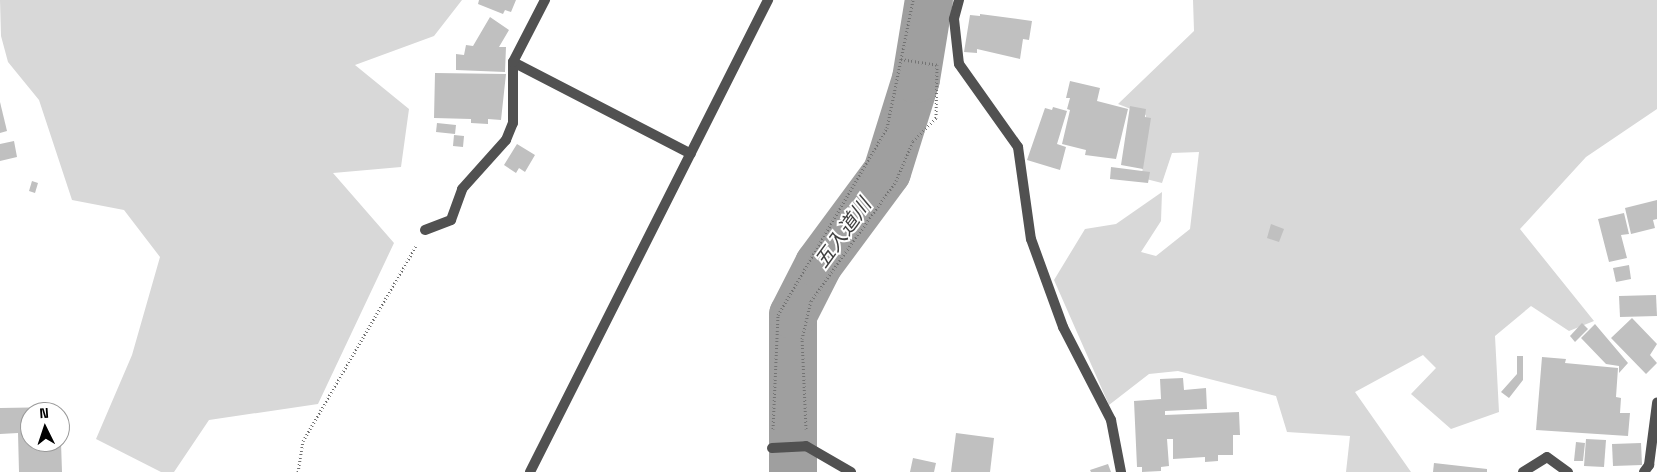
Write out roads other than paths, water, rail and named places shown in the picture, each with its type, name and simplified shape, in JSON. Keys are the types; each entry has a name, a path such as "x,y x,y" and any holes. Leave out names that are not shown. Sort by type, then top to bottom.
{"street":[{"path":"425,230 451,220 462,189 506,140 513,123 513,62 545,0"},
{"path":"530,472 768,0"},
{"path":"959,0 954,19 959,64 1018,147 1031,239 1063,327 1111,420 1121,472"},
{"path":"513,62 691,154"},
{"path":"1644,472 1649,465 1657,403"},
{"path":"772,448 806,446 850,472"},
{"path":"1523,472 1547,457 1568,472"}],"waterway":[{"name":"五入道川","path":"793,472 793,315 819,264 887,172 916,79 929,0"}]}
